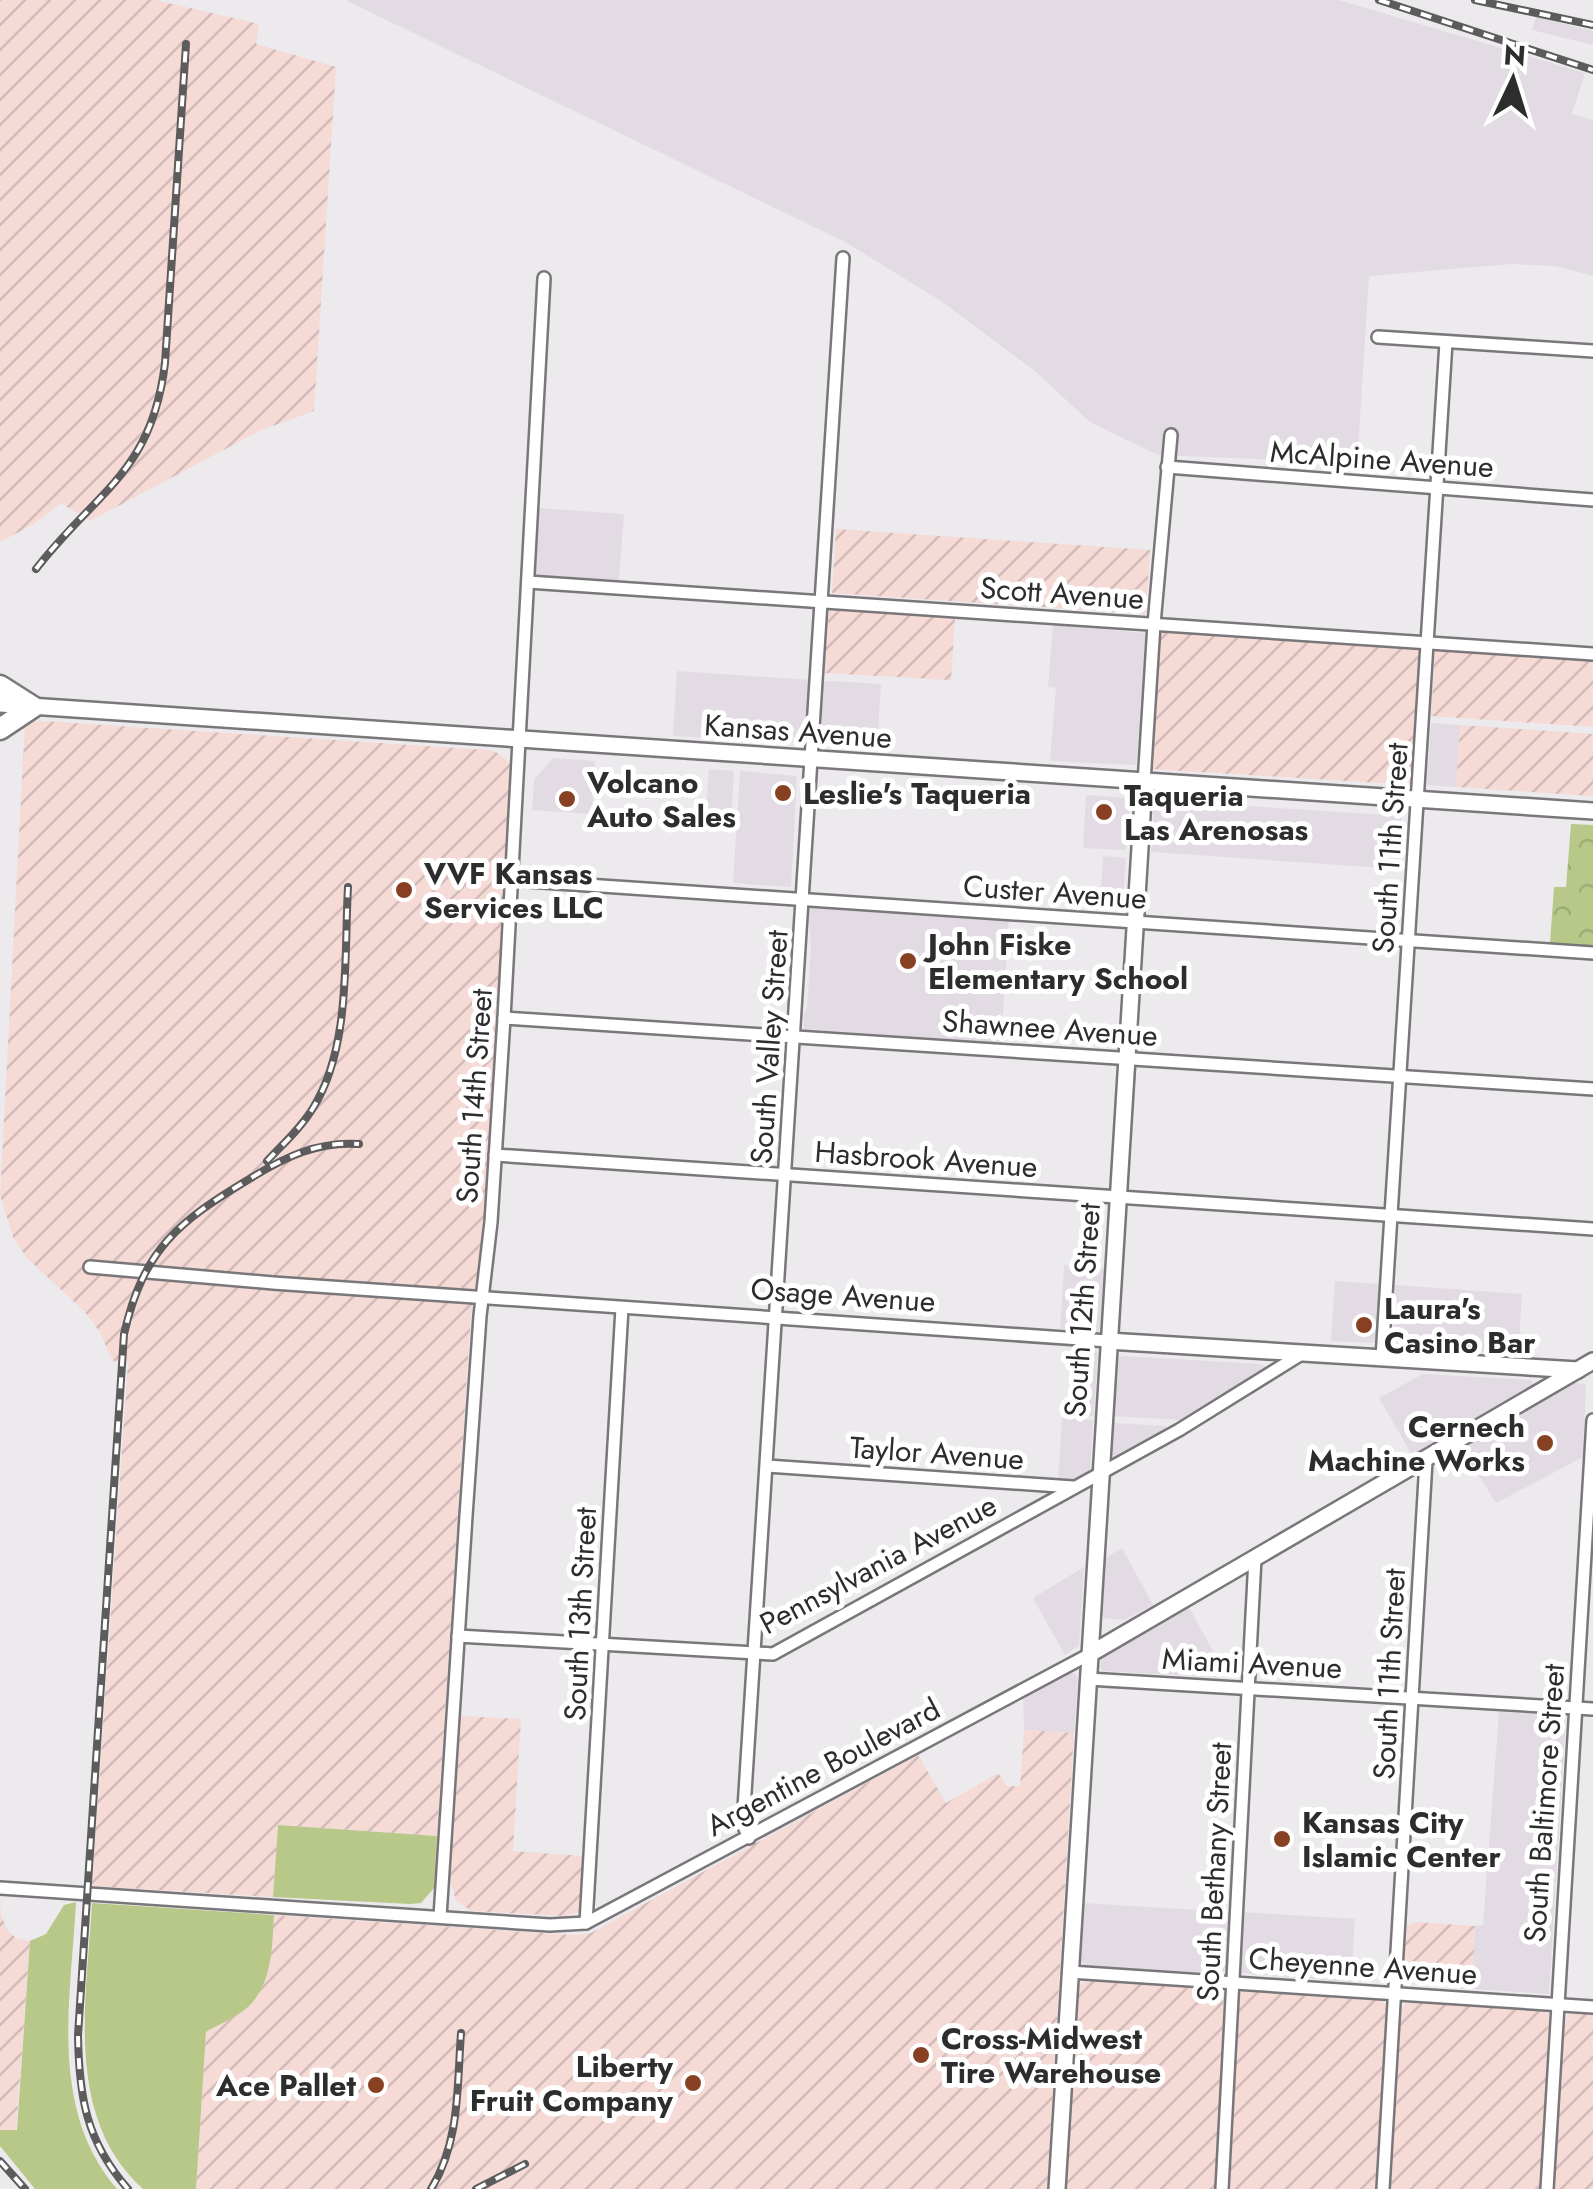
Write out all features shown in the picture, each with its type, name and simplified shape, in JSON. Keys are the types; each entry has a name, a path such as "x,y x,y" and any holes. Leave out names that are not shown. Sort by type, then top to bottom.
{"highway":[{"path":"0,686 33,707 0,729"}],"street":[{"name":"South Valley Street","path":"749,1838 743,1824 843,258"},
{"name":"South 14th Street","path":"440,1916 522,740 518,722 544,278"},
{"path":"1378,337 1593,351"},
{"name":"South 11th Street","path":"1382,1358 1446,342"},
{"name":"South 12th Street","path":"1056,2189 1134,923 1171,435"},
{"name":"McAlpine Avenue","path":"1166,467 1593,500"},
{"name":"Scott Avenue","path":"528,582 1593,654"},
{"name":"Kansas Avenue","path":"0,704 1593,811"},
{"name":"Custer Avenue","path":"513,880 1593,953"},
{"name":"Shawnee Avenue","path":"504,1018 1593,1089"},
{"name":"Hasbrook Avenue","path":"495,1155 1593,1229"},
{"name":"Osage Avenue","path":"90,1267 622,1308 1585,1370"},
{"name":"South 13th Street","path":"586,1923 622,1308"},
{"path":"1100,1474 1303,1353"},
{"name":"Argentine Boulevard","path":"0,1888 550,1925 586,1923 1090,1654 1585,1370 1593,1361"},
{"name":"South Baltimore Street","path":"1547,2189 1593,1420"},
{"name":"South 11th Street","path":"1384,2189 1426,1461"},
{"name":"Taylor Avenue","path":"767,1466 1073,1487 1100,1474"},
{"name":"Pennsylvania Avenue","path":"458,1636 773,1654 1073,1487"},
{"name":"South Bethany Street","path":"1222,2189 1255,1558"},
{"name":"Miami Avenue","path":"1088,1679 1593,1708"},
{"name":"Cheyenne Avenue","path":"1070,1972 1593,2007"}],"shaded area":[{"path":"0,0 155,0 259,24 256,44 336,67 314,411 261,430 90,521 61,503 34,524 0,542"},
{"path":"345,0 1339,0 1585,73 1572,114 1593,120 1593,276 1555,266 1511,264 1369,276 1357,463 1158,455 1090,422 1036,372 941,301 845,242"},
{"path":"1536,17 1593,31 1593,45 1532,30"},
{"path":"538,508 624,514 619,580 536,575"},
{"path":"836,529 1150,550 1146,614 832,593"},
{"path":"829,609 955,618 951,680 824,673"},
{"path":"1053,625 1146,633 1136,765 1050,761 1056,688 1048,687"},
{"path":"1161,632 1420,648 1411,785 1152,769"},
{"path":"1435,649 1593,660 1593,727 1431,716"},
{"path":"677,671 810,680 805,743 673,736"},
{"path":"822,682 881,684 877,749 819,744"},
{"path":"25,722 487,750 511,764 514,779 483,1255 471,1314 437,1836 278,1825 273,1897 92,1886 128,1363 113,1361 85,1312 27,1258 13,1237 0,1195"},
{"path":"1431,723 1460,725 1456,787 1427,785"},
{"path":"1460,725 1593,734 1593,796 1456,787"},
{"path":"553,758 595,761 592,814 532,810 534,780"},
{"path":"709,769 734,771 731,824 705,822"},
{"path":"740,771 797,776 791,887 733,883"},
{"path":"1086,795 1130,798 1126,850 1083,848"},
{"path":"1154,800 1402,816 1399,869 1151,852"},
{"path":"1103,856 1126,858 1122,910 1100,909"},
{"name":"John Fiske Elementary School","path":"813,906 1009,920 1001,1044 804,1029 811,946 808,910"},
{"path":"1064,1265 1106,1268 1099,1332 1060,1329"},
{"path":"1335,1281 1380,1284 1373,1343 1331,1341"},
{"path":"1395,1285 1522,1294 1518,1354 1394,1345"},
{"path":"1078,1348 1094,1348 1098,1353 1094,1416 1074,1415"},
{"path":"1121,1356 1265,1367 1263,1373 1182,1420 1113,1416 1116,1361"},
{"path":"1423,1374 1531,1380 1534,1385 1412,1455 1379,1398"},
{"path":"1572,1383 1586,1384 1583,1457 1496,1503 1461,1447"},
{"path":"1062,1418 1093,1420 1090,1472 1077,1481 1058,1480"},
{"path":"1113,1423 1165,1426 1167,1428 1114,1456"},
{"path":"1122,1548 1153,1605 1124,1620 1104,1618 1101,1612 1105,1558"},
{"path":"1084,1567 1079,1645 1065,1655 1033,1598"},
{"path":"1187,1604 1228,1678 1103,1671 1102,1654"},
{"path":"1071,1673 1078,1679 1074,1733 1024,1730 1023,1697"},
{"path":"1499,1712 1566,1719 1549,1994 1472,1989 1475,1926 1483,1925"},
{"path":"461,1716 521,1719 513,1851 584,1856 580,1912 565,1916 471,1911 456,1900 450,1881"},
{"path":"1024,1730 1074,1733 1047,2189 196,2189 206,2032 247,2008 270,1962 274,1915 572,1935 591,1933 918,1755 946,1803 998,1773 1007,1786 1020,1787"},
{"path":"0,1897 1,1916 8,1931 16,1938 30,1941 16,2131 0,2130"},
{"path":"1083,1903 1230,1912 1227,1967 1222,1974 1085,1966 1080,1959"},
{"path":"1242,1912 1355,1919 1351,1982 1240,1973"},
{"path":"1416,1922 1475,1926 1472,1989 1404,1983 1404,1932 1406,1926"},
{"path":"1087,1980 1220,1989 1224,1993 1216,2189 1065,2189 1076,1986"},
{"path":"1246,1991 1380,2000 1389,2009 1378,2189 1226,2189 1237,2002 1239,1994"},
{"path":"1407,2001 1549,2012 1542,2189 1389,2189 1399,2015"},
{"path":"1571,2011 1593,2012 1593,2189 1553,2189 1563,2026"}],"green space":[{"path":"1571,824 1593,825 1593,947 1550,943 1554,887 1566,887"},
{"path":"278,1825 437,1836 434,1888 421,1903 410,1904 273,1897"},
{"path":"76,1902 69,2014 72,2089 95,2158 117,2189 35,2189 0,2146 0,2130 17,2130 30,1941 46,1934 64,1905"},
{"path":"92,1903 274,1915 270,1964 262,1987 244,2011 206,2032 196,2189 143,2189 118,2160 101,2127 90,2092 86,2055"}],"railway":[{"path":"1379,0 1593,70"},
{"path":"1475,0 1593,25"},
{"path":"36,569 134,456 148,431 158,400 165,363 186,44"},
{"path":"267,1161 313,1108 334,1058 343,1001 348,887"},
{"path":"128,2189 94,2136 83,2098 78,2035 124,1334 142,1280 154,1258 184,1224 225,1194 289,1157 330,1145 359,1144"},
{"path":"431,2189 452,2133 461,2033"},
{"path":"0,2161 25,2189"},
{"path":"476,2189 525,2164"}],"place":[{"name":"Leslie's Taqueria","path":"783,793"},
{"name":"Volcano Auto Sales","path":"567,799"},
{"name":"Taqueria Las Arenosas","path":"1104,812"},
{"name":"VVF Kansas Services LLC","path":"404,890"},
{"name":"John Fiske Elementary School","path":"908,961"},
{"name":"Laura's Casino Bar","path":"1364,1325"},
{"name":"Cernech Machine Works","path":"1545,1443"},
{"name":"Kansas City Islamic Center","path":"1282,1839"},
{"name":"Cross-Midwest Tire Warehouse","path":"921,2055"},
{"name":"Liberty Fruit Company","path":"693,2083"},
{"name":"Ace Pallet","path":"376,2085"}]}
